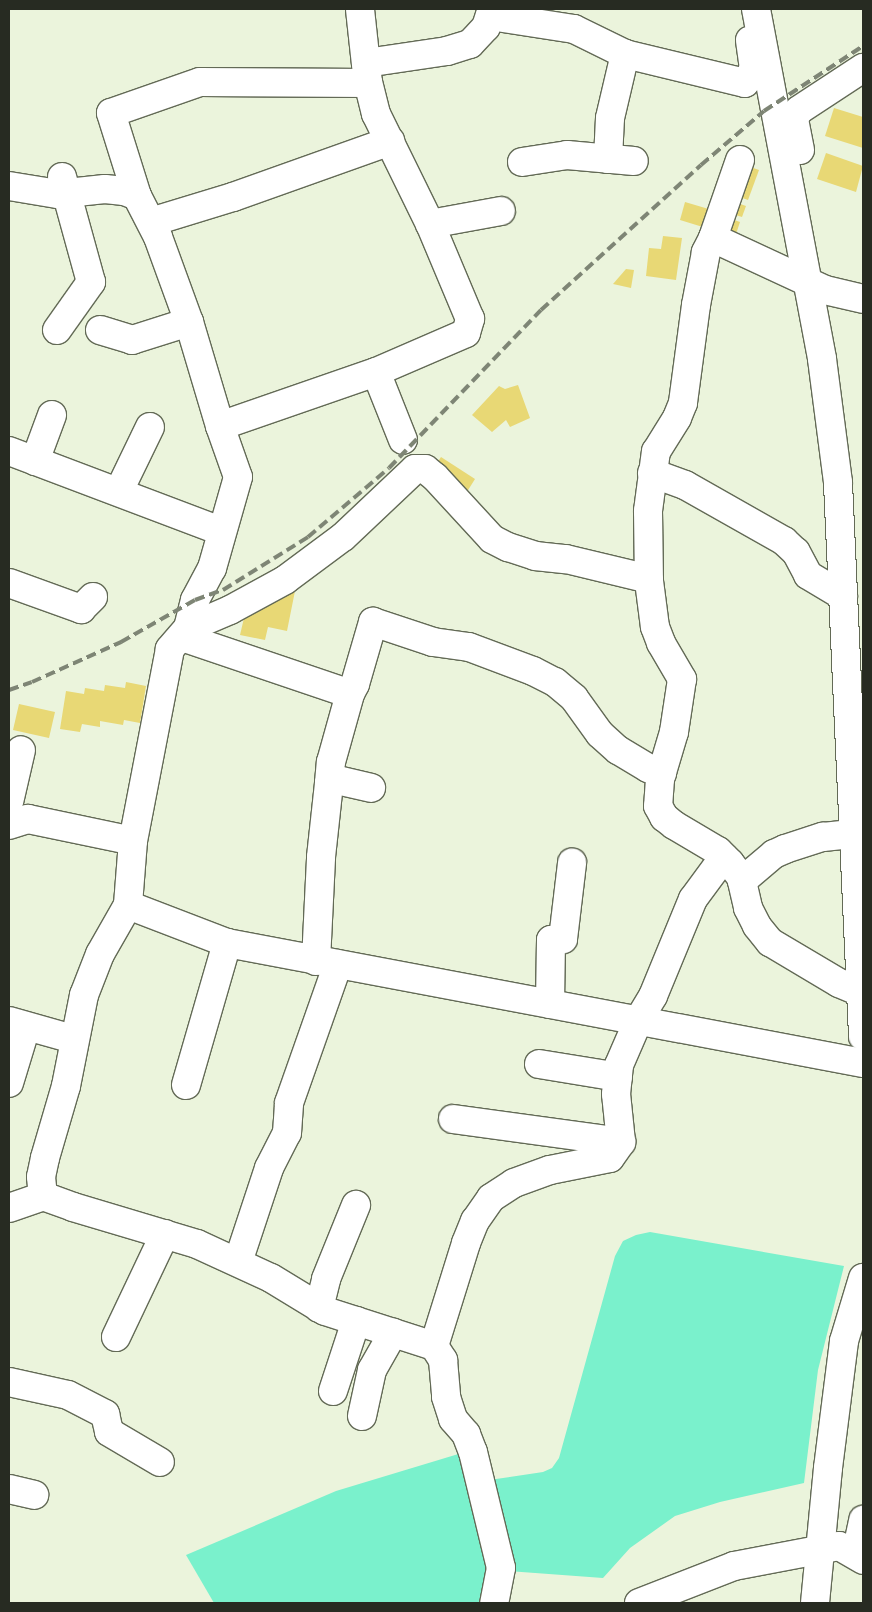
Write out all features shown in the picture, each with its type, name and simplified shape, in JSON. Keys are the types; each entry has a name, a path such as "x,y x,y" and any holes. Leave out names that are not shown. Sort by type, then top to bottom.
{"street":[{"path":"220,426 376,372 466,333 470,319 430,224 376,114 367,73 360,9"},
{"path":"185,633 195,600 212,568 221,531 238,477 220,426 189,322 151,222 137,196 111,113 200,82 367,73 460,49 470,44 479,36 486,27 491,12 574,29 625,54 745,83 754,69 745,9"},
{"path":"756,9 816,285"},
{"path":"522,162 567,156 621,160 610,118 625,54"},
{"path":"863,68 810,101 794,118 816,285 822,359 838,483 843,596 855,696 863,1036"},
{"path":"151,222 233,197 390,141"},
{"path":"740,160 713,238 706,252 696,305 683,403 677,418 656,451 652,473 648,511 649,579 654,626 661,643 682,679 674,732 662,773 658,806 664,817 718,850 724,857 742,881 748,908 757,926 770,942 839,983 862,992"},
{"path":"64,184 124,190 137,196"},
{"path":"9,186 58,194 64,184"},
{"path":"57,330 91,282 64,184"},
{"path":"430,224 501,211"},
{"path":"713,238 816,285 863,299"},
{"path":"100,330 132,340 189,322"},
{"path":"376,372 403,440"},
{"path":"35,461 52,415"},
{"path":"119,491 150,427"},
{"path":"9,451 221,531"},
{"path":"44,1196 41,1177 66,1086 73,1040 90,976 128,905 133,841 170,649 185,633 285,580 343,537 415,469 425,469 430,473 492,538 508,547 535,556 566,559 649,579"},
{"path":"652,473 685,485 784,541 796,552 808,575 843,596"},
{"path":"9,583 86,611"},
{"path":"238,1262 269,1168 287,1133 289,1103 327,962 322,857 331,762 373,622 433,642 469,647 533,670 555,682 574,698 600,734 618,750 662,773"},
{"path":"185,633 350,694"},
{"path":"9,802 21,750"},
{"path":"329,784 337,780 371,788"},
{"path":"9,825 28,819 133,841"},
{"path":"742,881 774,854 785,849 823,837 857,842"},
{"path":"434,1346 472,1228 491,1198 514,1183 550,1170 610,1158 621,1142 616,1094 619,1065 638,1021 653,996 693,899 724,857"},
{"path":"550,1004 552,940 563,939 572,863"},
{"path":"128,905 228,943 863,1063"},
{"path":"186,1085 228,943"},
{"path":"9,1083 18,1024 73,1040"},
{"path":"539,1064 618,1077"},
{"path":"453,1119 621,1142"},
{"path":"9,1208 44,1196 197,1244 271,1278 319,1308 434,1346 443,1360 446,1398 453,1419 466,1434 473,1452 501,1568 494,1603"},
{"path":"319,1308 326,1279 356,1205"},
{"path":"116,1337 165,1234"},
{"path":"815,1603 819,1550 844,1341 863,1278"},
{"path":"333,1391 356,1321"},
{"path":"362,1416 372,1370 393,1333"},
{"path":"9,1382 68,1395 98,1410 105,1414 109,1432 160,1462"},
{"path":"639,1603 734,1566 839,1546 860,1557 863,1520"}],"shaded area":[{"path":"650,1232 844,1266 818,1370 804,1483 720,1502 675,1516 630,1548 603,1578 507,1571 489,1480 543,1472 552,1468 559,1458 615,1256 623,1241 636,1235"},
{"path":"465,1452 495,1566 488,1603 214,1603 186,1555 336,1491"}],"building":[{"path":"834,108 863,117 863,148 825,136"},
{"path":"826,153 863,166 856,192 817,179"},
{"path":"745,165 759,170 748,200 734,195"},
{"path":"732,201 746,206 742,217 729,213"},
{"path":"685,202 712,210 706,228 680,220"},
{"path":"726,217 740,222 734,240 719,234"},
{"path":"663,236 682,238 676,280 646,276 649,248 661,249"},
{"path":"626,269 634,270 631,288 613,284"},
{"path":"518,385 530,418 510,427 506,420 492,432 472,415 499,386 505,389"},
{"path":"441,457 475,479 465,495 431,472"},
{"path":"273,586 295,591 287,631 268,627 265,640 240,635 248,601 269,605"},
{"path":"126,682 146,686 140,723 124,720 123,725 100,721 100,727 82,724 80,732 60,729 66,691 84,694 85,688 104,691 105,685 125,688"},
{"path":"19,704 55,712 49,738 13,730"}],"railway":[{"path":"9,690 32,682 121,642 195,600 223,590 308,537 389,468 541,310 701,165 764,111 863,46"}]}
